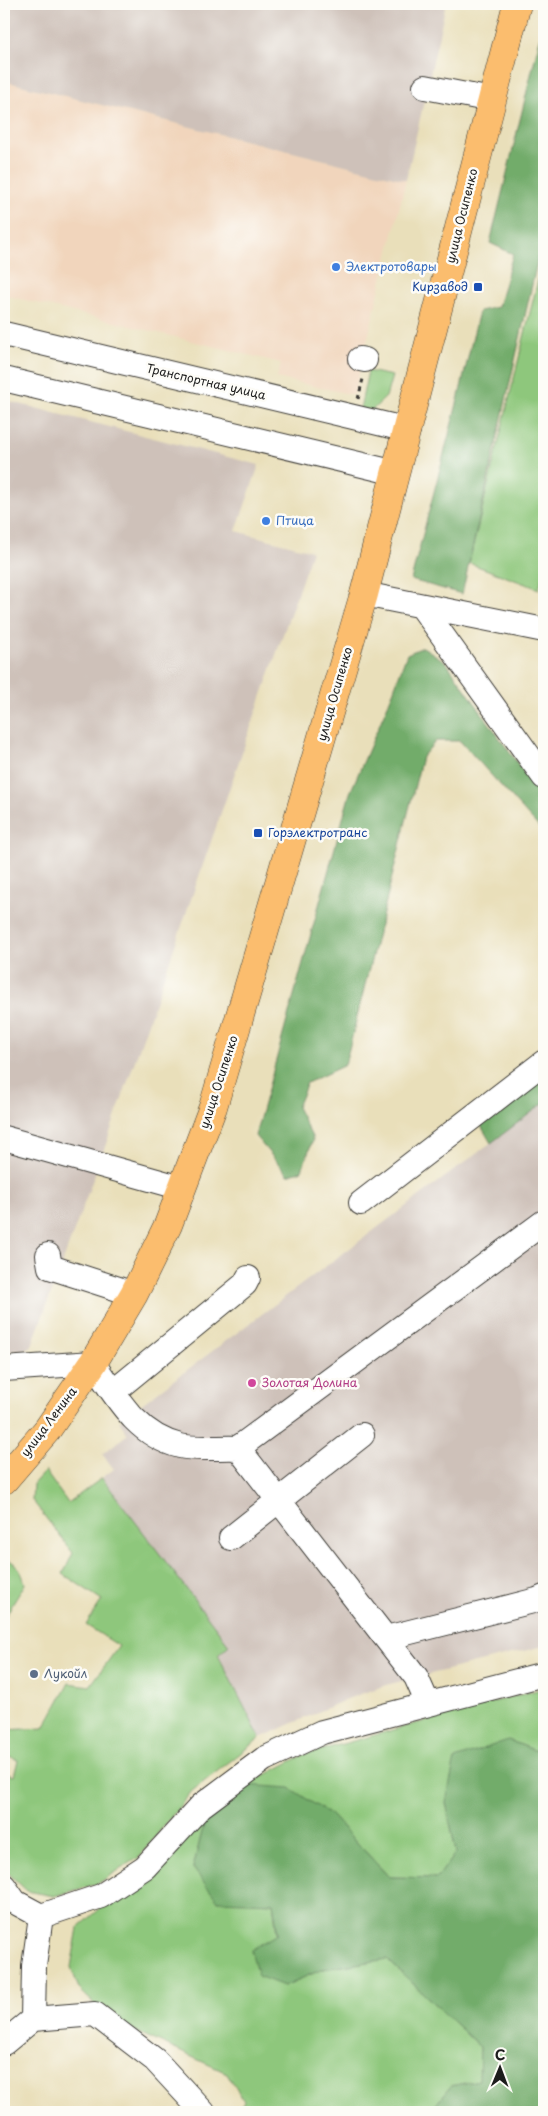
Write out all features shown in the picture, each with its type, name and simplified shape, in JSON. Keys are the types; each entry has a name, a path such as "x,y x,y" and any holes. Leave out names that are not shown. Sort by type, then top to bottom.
{"main road":[{"name":"улица Осипенко","path":"93,1363 134,1294 168,1225 213,1107 364,594 517,4"},
{"name":"улица Ленина","path":"4,1480 47,1430 93,1363"}],"street":[{"path":"424,87 492,100"},
{"name":"Транспортная улица","path":"4,334 408,430"},
{"path":"4,379 396,473"},
{"path":"364,594 544,630"},
{"path":"422,607 544,777"},
{"path":"361,1204 544,1062"},
{"path":"4,1138 182,1188"},
{"path":"4,1369 93,1363 128,1414 148,1432 181,1446 238,1448 544,1222"},
{"path":"48,1255 50,1266 134,1294"},
{"path":"113,1392 245,1284 248,1278"},
{"path":"232,1538 362,1434"},
{"path":"238,1448 416,1677 428,1704"},
{"path":"386,1638 544,1597"},
{"path":"4,1886 15,1902 41,1916 101,1896 145,1867 201,1806 264,1759 322,1732 544,1674"},
{"path":"33,2020 34,1966 41,1916"},
{"path":"4,2043 33,2020 95,2014 155,2060 202,2112"}],"path":[{"path":"353,417 364,363"}],"shaded area":[{"path":"4,4 446,4 406,180 4,81"},
{"path":"4,81 406,180 354,395 277,378 281,363 4,295"},
{"path":"4,400 259,465 236,531 312,551 107,1141 31,1348 4,1353"},
{"path":"544,1103 544,1646 386,1685 347,1699 260,1738 218,1654 229,1645 102,1478 114,1469 102,1454 128,1434 119,1421"}],"green space":[{"path":"544,21 544,232 462,594 411,580 479,311 498,307 513,254 490,243"},
{"path":"544,255 544,571 539,589 469,563"},
{"path":"368,371 392,376 386,397 372,410 360,409"},
{"path":"423,647 446,662 544,801 544,833 460,741 436,741 422,757 345,1065 307,1083 297,1107 313,1139 302,1170 288,1175 255,1136 350,793 390,700 407,654"},
{"path":"544,1057 544,1103 491,1143 477,1119"},
{"path":"45,1471 68,1503 102,1478 229,1645 218,1655 260,1738 192,1791 138,1858 97,1884 54,1896 27,1891 4,1869 4,1773 14,1776 18,1760 4,1756 4,1730 44,1728 69,1683 90,1686 119,1646 86,1625 102,1600 63,1574 73,1553 32,1500 33,1484"},
{"path":"4,1559 16,1565 25,1584 6,1615 4,1614"},
{"path":"544,1688 544,1754 508,1740 446,1802 456,1852 438,1878 389,1877 331,1815 246,1785 303,1755"},
{"path":"508,1740 544,1754 544,2112 430,2112 451,2086 479,2080 480,2047 387,1959 323,1969 284,1986 258,1976 251,1950 278,1934 273,1903 218,1901 193,1868 206,1816 246,1785 290,1788 331,1815 389,1877 437,1878 456,1852 446,1802 455,1759"},
{"path":"206,1816 193,1868 218,1900 273,1903 284,1986 323,1969 387,1959 480,2047 480,2080 451,2086 430,2112 237,2112 244,2101 227,2073 111,2020 79,1989 71,1967 78,1928"}],"place":[{"name":"Электротовары","path":"336,267"},
{"name":"Кирзавод","path":"478,287"},
{"name":"Птица","path":"266,521"},
{"name":"Горэлектротранс","path":"258,833"},
{"name":"Золотая Долина","path":"252,1383"},
{"name":"Лукойл","path":"34,1674"}]}
